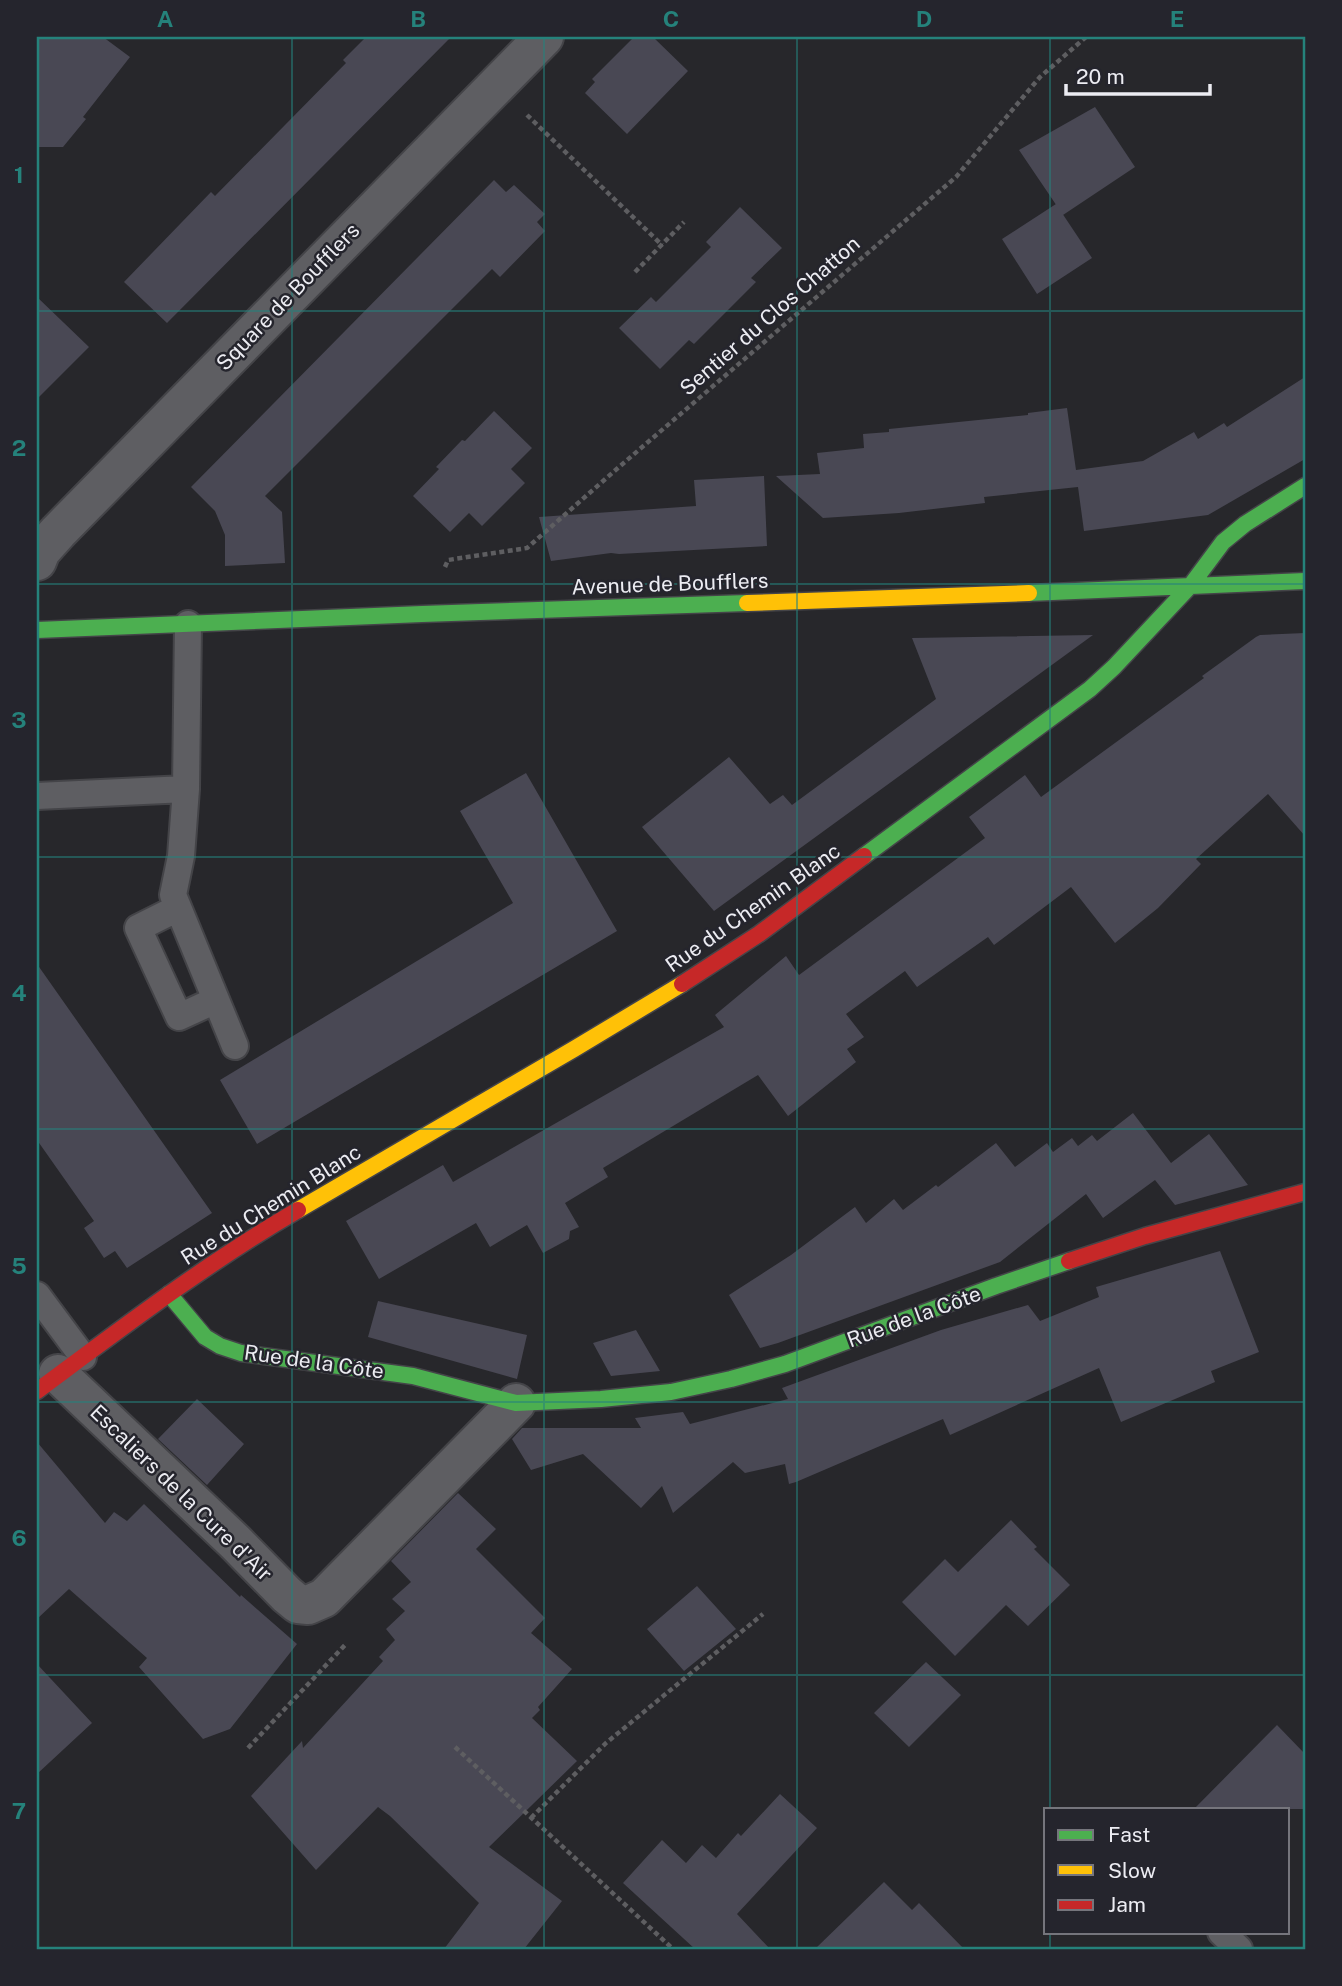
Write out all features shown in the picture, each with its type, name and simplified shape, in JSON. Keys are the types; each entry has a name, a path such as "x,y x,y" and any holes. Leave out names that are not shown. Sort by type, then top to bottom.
{"street":[{"name":"Square de Boufflers","path":"37,561 41,551 58,532 544,37"},
{"name":"Rue du Chemin Blanc","path":"169,1294 264,1230 574,1049 759,934 1090,689 1191,585 1223,542 1245,524 1305,486"},
{"name":"Avenue de Boufflers","path":"37,630 1305,581"},
{"name":"Rue de la Côte","path":"169,1294 205,1337 220,1346 241,1353 413,1376 516,1403 601,1399 671,1392 731,1380 824,1351 996,1286 1145,1237 1305,1192"},
{"path":"59,1374 169,1294"},
{"name":"Escaliers de la Cure d'Air","path":"59,1374 287,1595 298,1604 307,1605 324,1598 516,1403"}],"lane":[{"path":"188,624 186,789 181,856 173,895 235,1046"},
{"path":"37,796 186,789"},
{"path":"178,908 138,928 179,1017 216,1000"},
{"path":"37,1296 59,1374"},
{"path":"1224,1934 1238,1949"}],"path":[{"name":"Sentier du Clos Chatton","path":"445,567 448,560 527,548 956,177 1040,77 1086,37"},
{"path":"521,109 662,245"},
{"path":"635,272 684,222"},
{"path":"531,1818 606,1743 764,1614"},
{"path":"248,1748 345,1645"},
{"path":"455,1747 673,1949"}],"building":[{"path":"37,37 103,37 130,57 63,147 37,147"},
{"path":"366,37 451,37 167,323 124,282 211,192 215,196 346,63 343,60"},
{"path":"634,37 653,37 688,71 627,134 585,93 595,82 592,79"},
{"path":"1095,107 1135,167 1063,215 1019,150"},
{"path":"494,180 506,192 514,185 545,214 537,222 545,231 500,277 492,269 265,496 282,512 285,563 225,566 225,535 215,511 191,487"},
{"path":"1056,204 1092,258 1037,294 1002,239"},
{"path":"740,207 782,248 751,278 756,282 694,344 689,340 660,369 619,328 651,297 656,302 711,247 706,242"},
{"path":"37,297 89,347 37,399"},
{"path":"1305,377 1305,459 1208,515 1084,531 1078,487 984,497 985,503 823,518 776,476 820,474 817,453 864,448 863,434 1067,408 1076,470 1143,461 1194,432 1198,439 1224,423 1227,427"},
{"path":"494,411 532,448 511,469 525,483 482,526 469,513 450,532 413,496 439,469 436,467"},
{"path":"764,476 767,546 611,553 551,561 539,517 696,506 694,480"},
{"path":"1305,633 1305,836 1268,794 1196,859 1201,864 1158,908 1115,943 1071,887 994,945 988,937 917,987 905,971 846,1014 864,1037 847,1049 856,1062 788,1116 758,1075 603,1168 608,1177 565,1203 579,1227 570,1231 569,1239 543,1253 527,1225 490,1247 476,1223 379,1279 346,1221 443,1165 453,1182 724,1027 715,1015 786,956 799,975 985,838 969,817 1025,775 1041,797 1256,637"},
{"path":"1093,635 714,911 642,827 729,757 770,804 783,795 792,805 936,699 912,638"},
{"path":"526,773 617,931 257,1144 220,1080 513,903 460,811"},
{"path":"37,964 212,1213 127,1268 115,1251 104,1258 84,1228 94,1221 37,1140"},
{"path":"1133,1113 1171,1163 1209,1134 1248,1185 1175,1205 1155,1180 1103,1218 1086,1194 1000,1262 760,1348 729,1295 791,1255 855,1207 866,1223 894,1199 903,1210 996,1143 1015,1167 1047,1143 1053,1152 1072,1138 1078,1146 1092,1135 1097,1141"},
{"path":"1220,1251 1259,1352 1211,1371 1215,1382 1121,1422 1099,1368 950,1435 943,1419 789,1484 785,1464 745,1473 733,1462 673,1513 662,1486 641,1508 583,1454 531,1470 512,1439 522,1428 641,1428 635,1418 683,1412 690,1424 788,1399 782,1388 941,1330 1028,1305 1040,1321 1099,1297 1096,1287"},
{"path":"378,1301 527,1335 517,1379 368,1337"},
{"path":"636,1330 660,1371 611,1376 593,1343"},
{"path":"197,1399 244,1444 207,1485 158,1439"},
{"path":"37,1442 105,1523 114,1512 127,1521 144,1504 240,1597 241,1595 297,1644 230,1729 203,1739 139,1667 147,1658 69,1589 37,1619"},
{"path":"458,1493 496,1529 476,1549 545,1618 531,1633 572,1669 538,1707 540,1710 532,1718 577,1761 489,1847 562,1901 524,1949 444,1949 479,1903 378,1807 316,1870 251,1796 302,1741 303,1748 383,1661 379,1657 395,1640 386,1629 405,1611 392,1599 411,1582 391,1561"},
{"path":"1011,1520 1037,1547 1034,1549 1070,1585 1028,1626 1006,1605 955,1656 902,1602 945,1559 958,1572"},
{"path":"697,1586 736,1629 684,1671 647,1629"},
{"path":"926,1662 961,1695 909,1747 874,1713"},
{"path":"37,1664 92,1723 37,1774"},
{"path":"1277,1725 1305,1754 1305,1809 1195,1808"},
{"path":"780,1794 817,1828 737,1914 770,1949 695,1949 623,1883 662,1840 686,1863 702,1845 716,1858 738,1833 741,1836"},
{"path":"884,1882 912,1910 919,1903 964,1949 815,1949"}],"traffic: fast":[{"path":"864,856 1090,689 1191,585 1223,542 1245,524 1305,486"},
{"path":"1029,593 1305,581"},
{"path":"37,630 747,603"},
{"path":"169,1294 205,1337 220,1346 241,1353 413,1376 516,1403 671,1392 731,1379 785,1364 1069,1261"}],"traffic: slow":[{"path":"747,603 1029,593"},
{"path":"298,1210 682,984"}],"traffic: jam":[{"path":"682,984 759,934 864,856"},
{"path":"1069,1261 1145,1236 1305,1192"},
{"path":"37,1391 198,1274 298,1210"}]}
